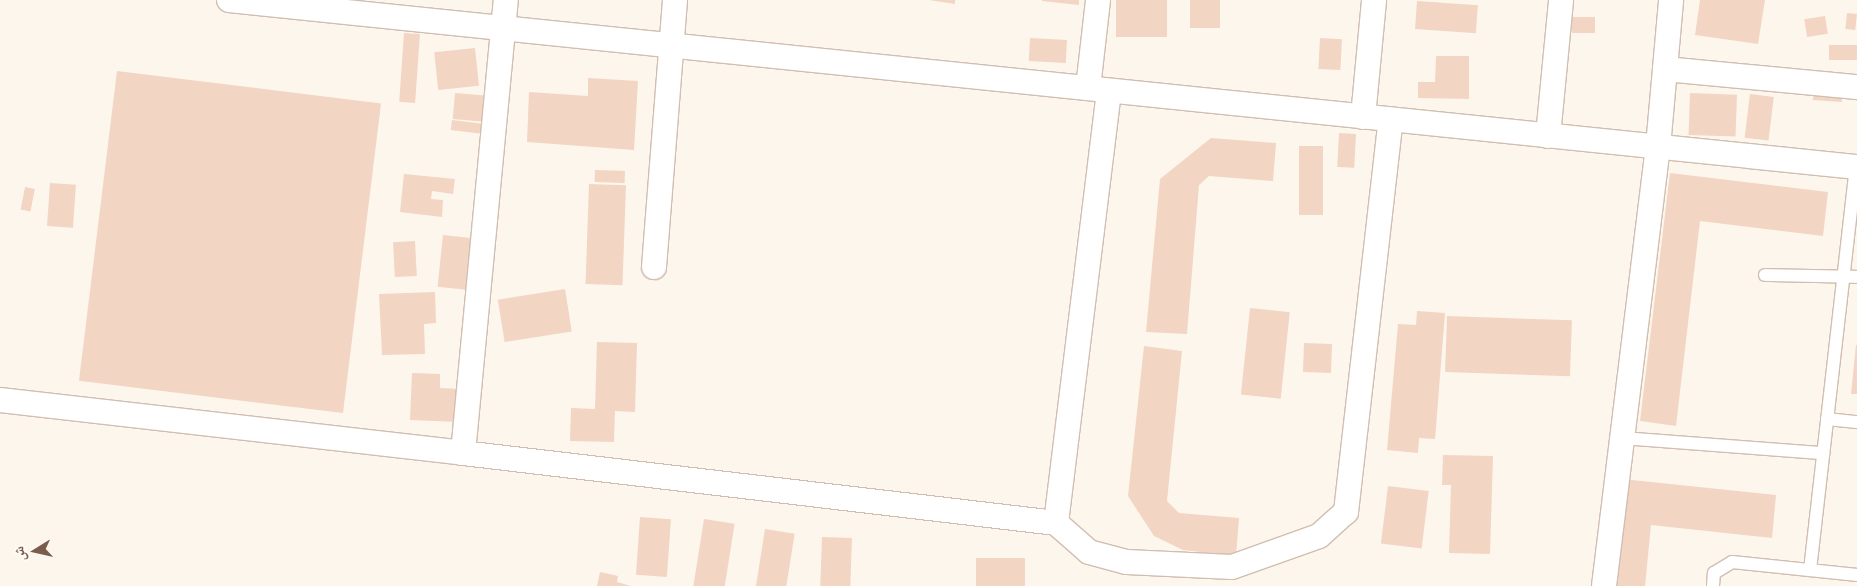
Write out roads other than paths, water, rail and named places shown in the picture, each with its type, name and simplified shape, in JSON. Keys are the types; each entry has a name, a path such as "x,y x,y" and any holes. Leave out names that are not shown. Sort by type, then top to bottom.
{"street":[{"path":"229,0 1856,167"},
{"path":"463,453 506,0"},
{"path":"654,267 675,0"},
{"path":"1056,523 1098,90 1098,0"},
{"path":"1363,117 1374,0"},
{"path":"1548,136 1561,0"},
{"path":"1604,586 1658,147 1671,0"},
{"path":"1665,69 1857,88"},
{"path":"0,400 1056,523 1089,552 1127,562 1232,567 1319,536 1346,512 1391,120"}],"lane":[{"path":"1810,570 1856,167"},
{"path":"1765,275 1844,276 1857,278"},
{"path":"1827,420 1857,422"},
{"path":"1622,438 1824,453"},
{"path":"1713,586 1714,573 1732,562 1857,576"}]}
